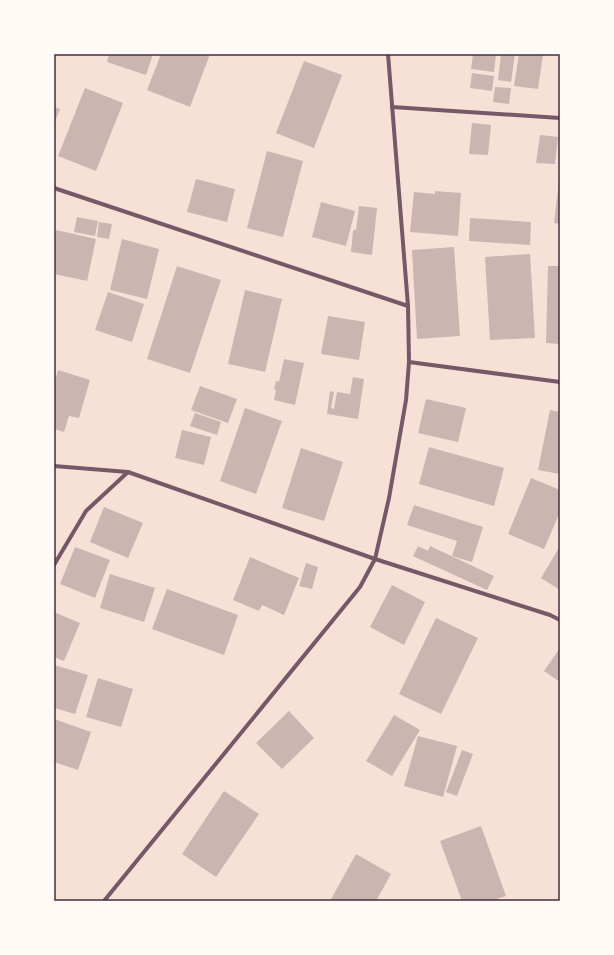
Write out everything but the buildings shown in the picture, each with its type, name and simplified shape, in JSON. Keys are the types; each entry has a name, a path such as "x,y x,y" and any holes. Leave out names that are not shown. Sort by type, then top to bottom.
{"street":[{"path":"104,901 360,587 375,559 389,498 406,400 409,362 408,306 388,54"},
{"path":"392,107 560,118"},
{"path":"54,188 408,306"},
{"path":"409,362 560,382"},
{"path":"54,466 128,472 375,559 550,614 560,620"},
{"path":"54,565 86,511 128,472"}]}
